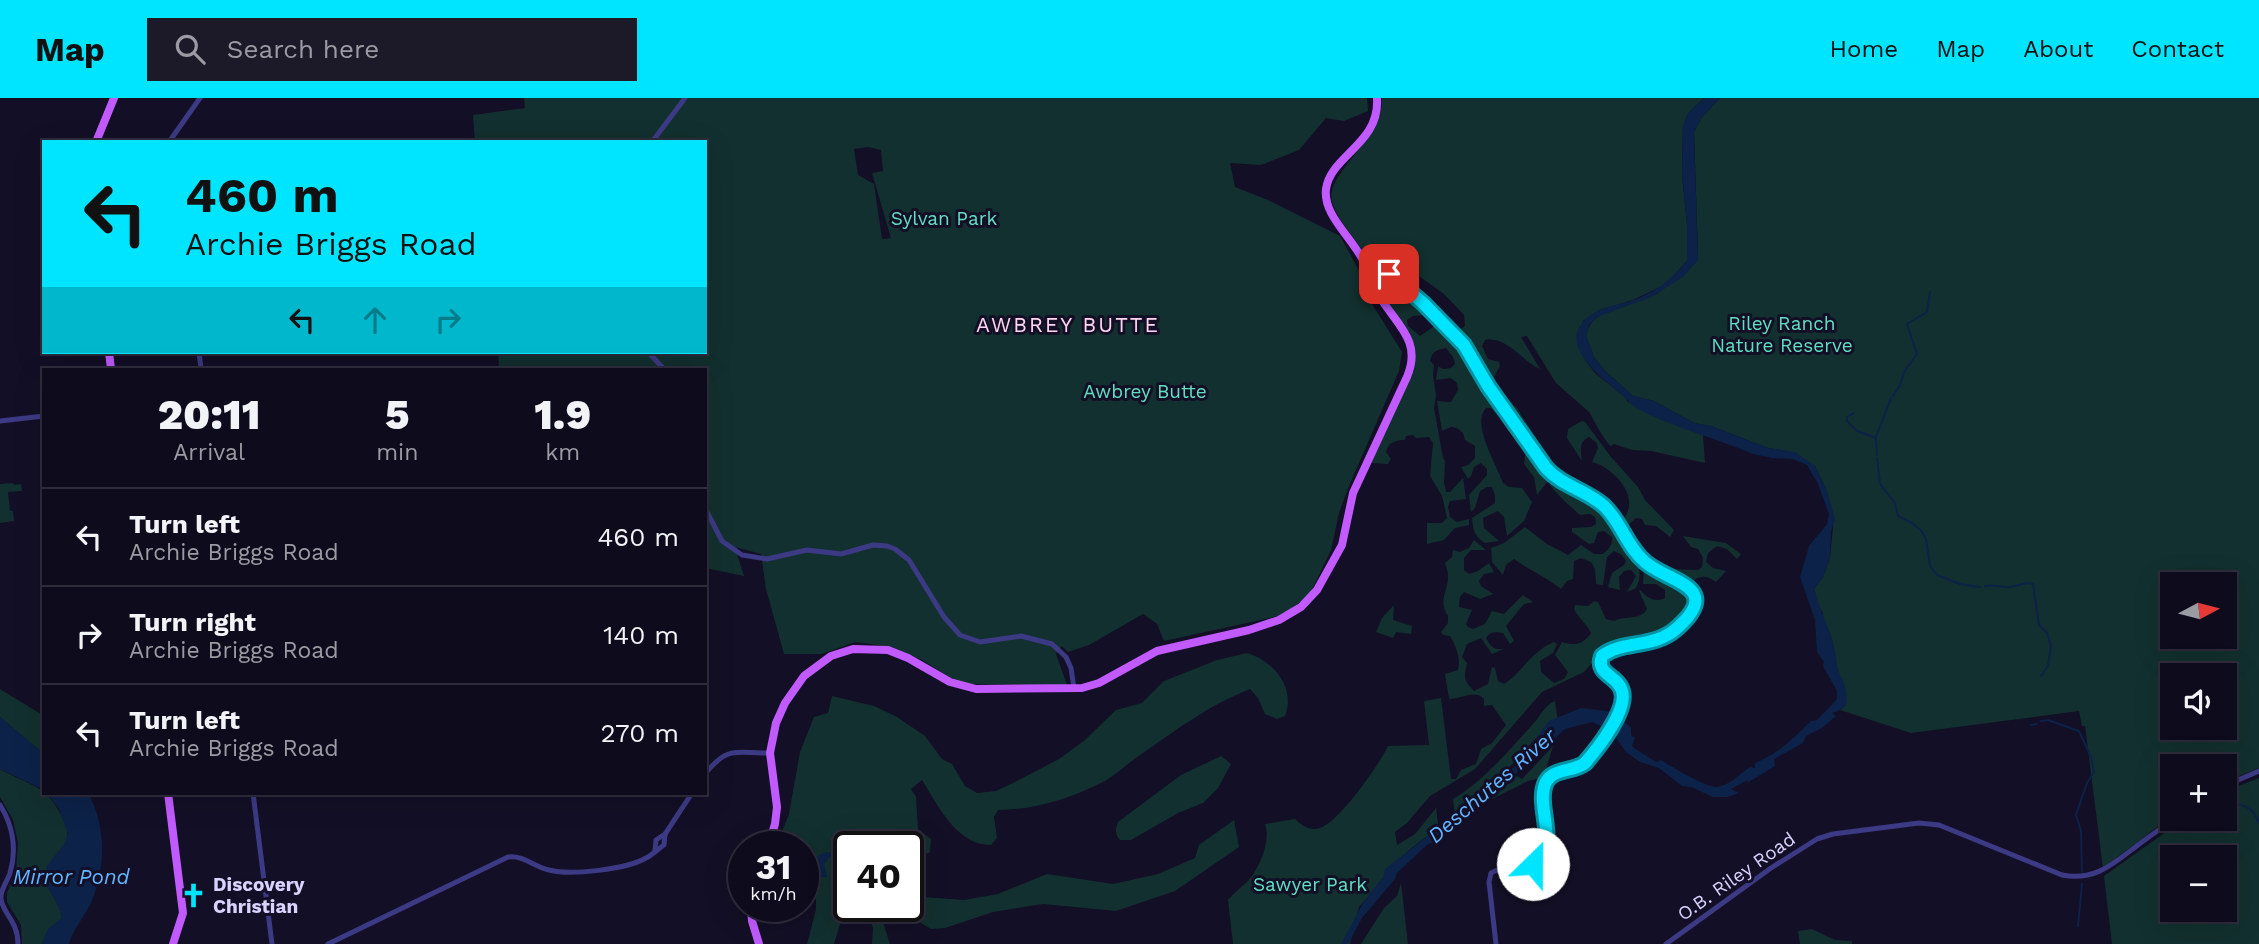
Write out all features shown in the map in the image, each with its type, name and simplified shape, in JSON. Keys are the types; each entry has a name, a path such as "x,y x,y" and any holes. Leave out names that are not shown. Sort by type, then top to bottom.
{"main road":[{"path":"97,140 114,98"},
{"path":"773,831 777,807 770,753 773,733 780,713 804,676 824,660 853,649 877,648 899,653 950,682 967,688 1082,688 1099,683 1157,650 1279,620 1301,607 1317,590 1345,539 1353,493 1412,361 1409,341 1381,299 1367,267 1330,210 1326,193 1332,173 1360,144 1371,125 1376,98"},
{"path":"168,795 183,914 173,944"},
{"path":"752,922 759,944"}],"street":[{"path":"172,140 200,98"},
{"path":"654,140 685,98"},
{"path":"1367,267 1384,269 1458,338 1495,396 1550,472 1560,481 1603,505 1620,525 1644,562 1682,581 1690,588 1695,600 1693,610 1674,630 1653,642 1611,651 1602,656 1601,670 1618,682 1622,689 1621,711 1582,765 1555,774 1546,782 1546,845 1542,857 1533,864 1499,869 1491,873 1489,891 1496,944"},
{"path":"650,354 663,368"},
{"path":"0,421 42,416"},
{"path":"707,512 722,541 742,555 767,559 807,551 841,554 876,545 895,549 909,560 949,625 960,635 980,642 1021,636 1052,644 1066,657 1074,688"},
{"path":"707,772 728,753 770,753"},
{"path":"2237,780 2259,771"},
{"path":"253,795 272,944"},
{"path":"328,944 508,857 520,857 549,870 577,873 647,858 664,845 665,834 691,795"},
{"path":"0,805 10,824 13,847 12,863 1,900 15,926 18,944"},
{"name":"O.B. Riley Road","path":"1666,944 1771,868 1811,842 1827,836 1919,823 1932,824 1957,831 2062,875 2081,877 2109,869 2160,830"}],"green space":[{"name":"Awbrey Butte","path":"524,98 1367,98 1368,111 1344,121 1326,118 1299,150 1261,165 1230,163 1235,187 1268,200 1340,236 1361,274 1364,291 1402,352 1399,371 1339,513 1331,550 1310,594 1283,615 1164,641 1157,624 1143,614 1089,645 1068,652 1062,646 1056,654 1067,685 969,684 956,681 922,660 892,647 855,642 822,654 784,654 766,589 761,554 735,547 744,576 707,568 707,368 499,368 498,354 707,354 707,140 475,140 473,115 525,108","holes":["868,147 881,150 883,171 872,173 891,238 882,239 874,184 858,175 854,149"]},
{"path":"1382,98 1704,98 1688,113 1683,127 1682,175 1687,224 1687,261 1666,284 1633,300 1599,310 1583,321 1578,346 1595,373 1628,402 1703,435 1705,463 1651,451 1632,450 1614,444 1610,446 1589,412 1556,383 1527,336 1521,337 1540,369 1507,345 1485,340 1482,346 1488,359 1499,362 1500,366 1494,377 1497,388 1517,408 1555,468 1556,474 1553,471 1456,332 1465,326 1464,315 1444,294 1409,269 1405,260 1389,245 1370,245 1368,250 1381,264 1370,262 1335,210 1332,191 1337,179 1374,128"},
{"name":"Riley Ranch Nature Reserve","path":"1720,98 2259,98 2259,768 2237,777 2237,754 2160,754 2160,825 2103,868 2085,726 2082,726 2079,711 1911,733 1840,710 1846,705 1845,695 1829,631 1814,589 1823,577 1830,558 1833,527 1827,491 1815,466 1785,451 1768,448 1711,426 1694,423 1654,401 1633,396 1604,370 1594,357 1586,336 1590,326 1605,312 1658,293 1698,255 1694,132 1702,117"},
{"path":"1374,269 1389,277 1380,278 1378,283 1381,290 1372,271"},
{"path":"1404,289 1423,305 1426,315 1413,316 1407,320 1408,326 1420,336 1433,327 1433,315 1459,342 1504,410 1500,415 1491,408 1486,408 1482,415 1481,424 1486,444 1503,483 1509,487 1522,488 1532,502 1524,521 1507,536 1504,517 1498,511 1483,518 1484,528 1499,541 1481,541 1473,526 1472,518 1495,503 1492,487 1487,487 1480,491 1475,508 1471,512 1469,495 1487,475 1487,469 1481,463 1474,467 1468,479 1461,467 1468,465 1475,458 1475,446 1465,440 1463,433 1457,428 1451,427 1442,431 1437,401 1451,402 1458,390 1457,383 1451,378 1436,380 1438,366 1443,369 1451,368 1455,364 1446,348 1435,352 1430,361 1434,365 1434,408 1445,461 1446,492 1450,492 1463,478 1466,499 1450,501 1450,517 1457,522 1469,519 1469,525 1455,528 1444,540 1427,544 1427,523 1442,523 1447,518 1442,496 1430,476 1433,443 1429,437 1406,436 1405,440 1396,441 1389,446 1386,452 1391,459 1388,464 1371,463 1413,373 1415,358 1407,332 1381,291 1397,301 1402,300"},
{"path":"1582,421 1638,487 1645,500 1674,530 1670,537 1656,526 1645,525 1642,519 1636,518 1625,528 1621,521 1627,513 1628,494 1617,477 1592,462 1598,448 1597,443 1589,437 1583,441 1582,461 1567,438 1568,429"},
{"path":"1525,455 1534,455 1551,477 1537,495 1534,477 1524,464"},
{"path":"1553,481 1591,498 1621,529 1639,565 1636,588 1627,592 1636,576 1631,570 1624,571 1619,577 1620,590 1608,587 1612,573 1626,561 1614,551 1607,557 1603,585 1596,584 1595,569 1591,562 1581,558 1574,561 1573,579 1567,581 1561,589 1514,559 1506,565 1503,575 1492,562 1491,548 1504,543 1525,527 1547,544 1568,555 1581,545 1594,554 1603,554 1609,549 1612,537 1604,531 1598,532 1594,543 1589,544 1572,532 1572,528 1591,527 1596,524 1595,517 1590,514 1580,515 1553,489 1550,485"},
{"path":"0,484 21,484 22,491 8,492 14,521 0,523"},
{"path":"1683,536 1726,543 1741,554 1737,559 1727,549 1717,546 1708,553 1706,562 1713,568 1726,571 1716,582 1703,577 1690,583 1663,569 1698,570 1702,567 1703,558 1698,549 1691,547"},
{"path":"1474,540 1486,550 1471,550 1464,558 1464,570 1469,574 1489,563 1494,572 1484,574 1479,581 1481,586 1493,594 1480,599 1464,592 1460,597 1459,607 1472,610 1466,624 1468,627 1473,629 1485,624 1492,611 1504,614 1523,595 1533,602 1524,604 1506,626 1514,641 1510,644 1503,633 1498,632 1491,633 1486,638 1493,647 1504,649 1492,654 1481,638 1467,644 1462,657 1467,663 1466,681 1474,691 1488,684 1492,667 1495,668 1498,681 1504,684 1539,651 1554,642 1557,644 1553,653 1540,661 1541,672 1554,683 1564,679 1568,672 1555,655 1562,642 1578,644 1591,633 1576,613 1575,605 1588,606 1594,601 1598,602 1606,619 1614,621 1644,613 1647,609 1640,590 1651,599 1665,598 1665,590 1656,584 1643,584 1644,566 1684,586 1692,601 1689,611 1664,635 1650,641 1606,648 1584,672 1542,692 1475,769 1430,796 1407,823 1395,832 1397,845 1415,834 1436,808 1439,831 1409,850 1359,907 1350,944 1233,944 1228,900 1257,869 1267,838 1265,824 1295,819 1303,826 1313,829 1328,824 1358,792 1388,746 1429,745 1424,701 1441,698 1451,779 1456,779 1461,770 1476,764 1481,749 1492,743 1506,725 1492,705 1484,706 1484,699 1480,696 1449,699 1445,674 1458,670 1459,661 1450,636 1441,632 1448,623 1443,605 1448,580 1445,563 1452,557 1453,550 1460,552 1469,548"},
{"path":"1394,605 1393,620 1412,626 1411,634 1396,632 1393,638 1376,632 1382,618"},
{"path":"1247,653 1266,662 1285,686 1288,706 1285,716 1277,719 1265,714 1258,698 1250,689 1235,695 1193,719 1101,783 1051,802 998,810 994,817 997,838 991,845 979,843 958,831 949,822 922,780 911,789 916,797 918,829 921,831 833,831 833,922 841,922 834,944 807,944 813,922 819,922 819,831 782,831 789,814 800,752 814,717 828,713 832,696 874,706 897,717 925,736 942,759 952,764 965,786 977,793 996,791 1059,759 1085,740 1116,710 1142,703 1164,681 1217,660"},
{"path":"0,689 42,715 42,752 0,717"},
{"path":"1555,701 1558,722 1539,735 1489,790 1455,818 1453,799 1486,774 1545,708"},
{"path":"1553,746 1541,778 1528,781 1490,800 1517,776 1522,779"},
{"path":"1221,756 1231,764 1218,788 1203,803 1178,813 1131,840 1120,840 1116,832 1118,822 1181,775"},
{"path":"0,769 36,787 42,791 42,795 50,798 67,829 65,843 48,866 44,880 62,918 48,930 42,944 22,944 21,925 7,902 7,893 16,872 18,843 13,820 0,797"},
{"path":"2259,778 2259,944 2112,944 2104,876 2167,831 2237,831 2237,787"},
{"path":"1234,820 1239,847 1175,891 1116,911 1043,904 993,912 945,928 931,929 920,922 924,922 924,897 964,900 998,894 1047,874 1113,884 1158,874 1195,858 1199,845"},
{"path":"924,834 931,839 930,852 924,855"},
{"name":"Sawyer Park","path":"1401,883 1408,944 1361,944 1384,908 1397,896"},
{"path":"871,922 883,922 890,944 872,944"},
{"path":"1812,929 1835,940 1852,941 1852,944 1800,944 1798,931"}],"water":[{"path":"1704,98 1720,98 1702,117 1694,132 1698,260 1683,277 1651,297 1597,317 1589,325 1586,336 1594,357 1604,370 1633,396 1654,401 1694,423 1711,426 1768,448 1795,452 1815,466 1827,491 1835,519 1831,532 1830,558 1823,577 1814,589 1834,647 1837,669 1845,685 1846,705 1832,713 1836,716 1822,728 1806,736 1803,743 1774,759 1775,766 1731,789 1739,793 1728,797 1713,797 1682,786 1659,768 1640,762 1626,752 1611,731 1592,722 1565,729 1484,803 1428,844 1397,873 1395,879 1362,918 1348,944 1341,944 1363,903 1383,877 1385,869 1505,776 1519,762 1549,721 1581,708 1615,712 1631,728 1631,735 1635,738 1632,746 1634,748 1656,762 1661,760 1680,772 1717,787 1730,782 1750,767 1755,768 1755,763 1786,745 1811,721 1817,720 1837,699 1837,691 1817,652 1815,620 1800,577 1809,546 1827,524 1829,514 1818,484 1807,465 1793,459 1753,454 1638,409 1588,363 1577,343 1577,332 1588,317 1655,290 1687,261 1687,224 1682,175 1683,127 1688,113"},
{"path":"0,717 42,752 42,789 0,769"},
{"name":"Mirror Pond","path":"48,795 89,795 99,820 101,863 90,905 69,944 42,944 48,929 62,918 44,880 47,866 64,844 68,834 59,809"},
{"path":"833,853 824,864 827,877 819,877 819,855"}],"waterway":[{"path":"1893,396 1904,372 1917,354 1907,324 1927,312 1930,292"},
{"path":"1876,437 1891,398"},
{"path":"1854,413 1847,417 1847,421 1857,431 1876,438"},
{"path":"1876,439 1877,455"},
{"path":"1877,458 1880,484 1895,503 1898,516 1921,530 1926,539 1930,566 1937,575 1960,584 1980,587"},
{"path":"1985,586 2012,587 2033,584 2039,625 2047,633 2051,646 2048,666 2041,676"},
{"path":"2041,721 2048,720 2079,731 2091,757 2094,772 2087,783 2076,815 2081,831 2082,872"},
{"path":"2031,725 2037,724"},
{"path":"2237,804 2250,809 2259,823"},
{"path":"2078,926 2082,884"}],"place":[{"name":"Discovery Christian","path":"193,895"}],"district":[{"name":"AWBREY BUTTE","path":"1068,325"}],"route":[{"path":"1389,274 1423,303 1464,345 1488,386 1555,478 1603,505 1620,525 1644,562 1685,583 1694,597 1695,605 1691,614 1666,637 1607,652 1602,656 1601,670 1618,682 1622,689 1621,711 1585,763 1579,768 1555,774 1546,782 1545,853 1533,864"}],"park label":[{"name":"Sylvan Park","path":"944,218"}],"water label":[{"name":"Deschutes River","path":"1492,786"}]}
